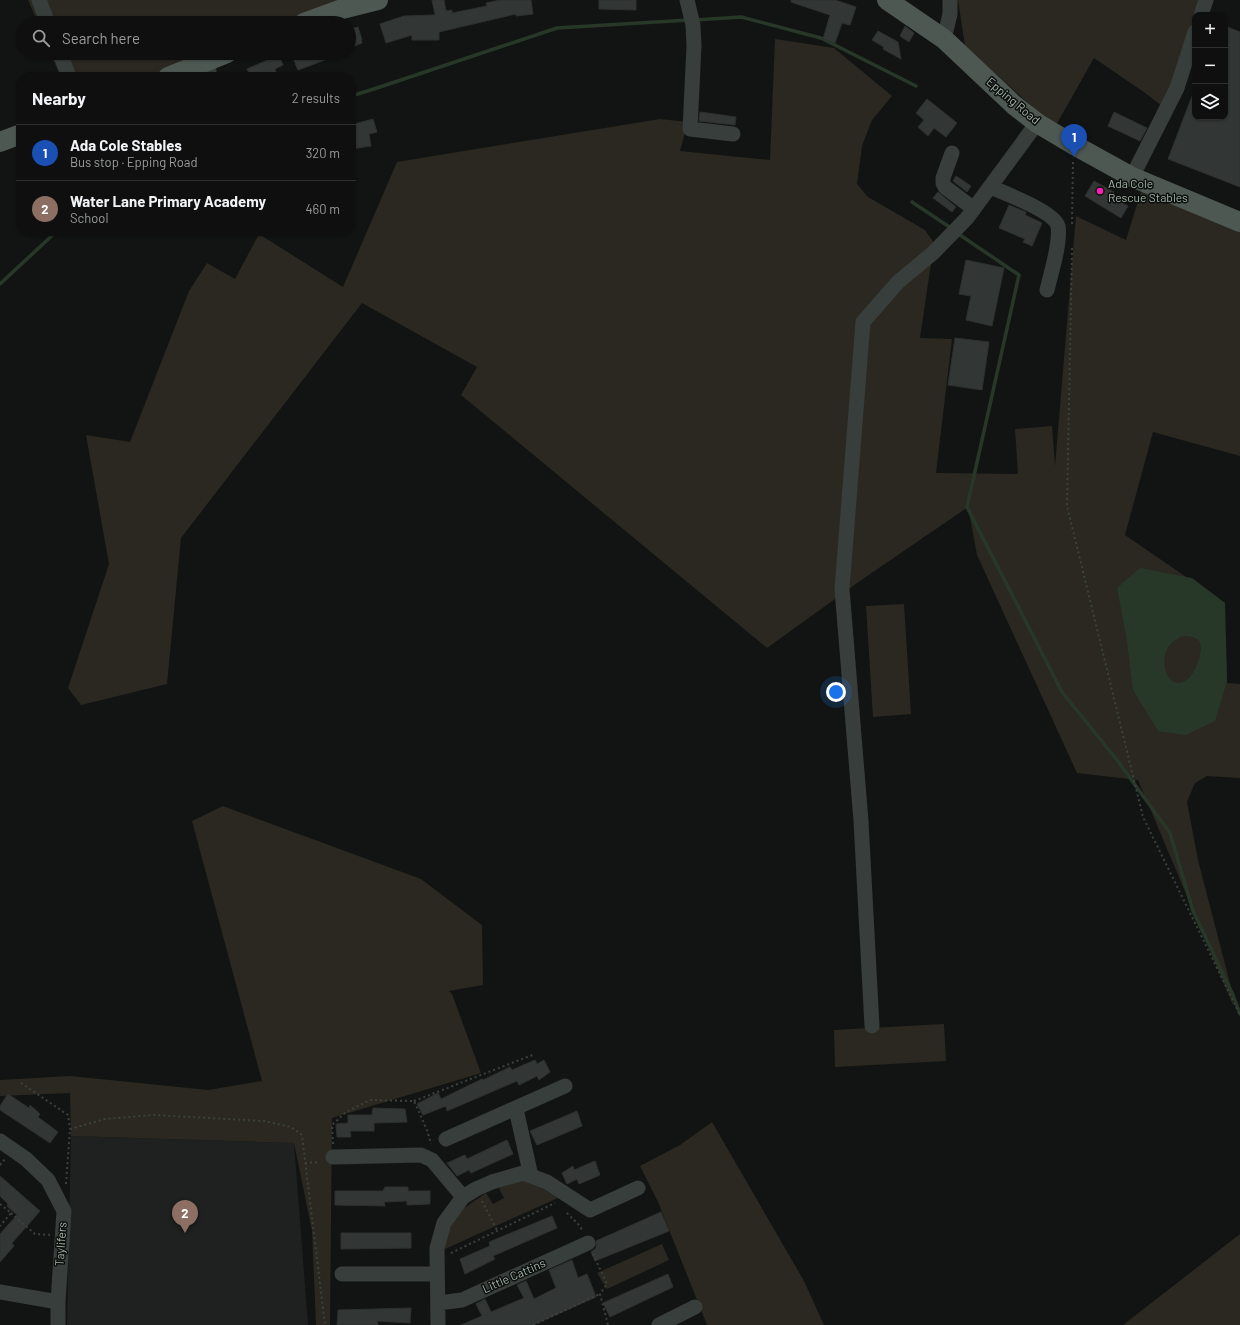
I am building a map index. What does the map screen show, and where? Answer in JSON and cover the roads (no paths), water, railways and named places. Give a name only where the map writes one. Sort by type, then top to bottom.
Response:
[{"type":"main road","name":"Epping Road","points":[[886,0],[944,39],[1014,105],[1037,123],[1132,177],[1240,222]]},
{"type":"main road","points":[[317,16],[340,4],[367,1]]},
{"type":"main road","points":[[193,72],[208,69],[219,60]]},
{"type":"main road","points":[[0,142],[16,136]]},
{"type":"street","points":[[40,0],[46,16]]},
{"type":"street","points":[[687,0],[693,25],[694,46],[690,129],[733,134]]},
{"type":"street","points":[[944,39],[950,14],[950,0]]},
{"type":"street","points":[[1202,12],[1206,0]]},
{"type":"street","points":[[1132,177],[1177,88],[1192,41]]},
{"type":"street","points":[[63,60],[67,72]]},
{"type":"street","points":[[872,1026],[861,821],[842,589],[863,322],[898,282],[933,252],[967,218],[1037,123]]},
{"type":"street","points":[[952,153],[943,178],[943,183],[945,187],[974,209]]},
{"type":"street","points":[[990,187],[1045,212],[1054,219],[1058,226],[1058,240],[1047,290]]},
{"type":"street","points":[[446,1139],[565,1086]]},
{"type":"street","points":[[516,1109],[531,1176]]},
{"type":"street","name":"Taylifers","points":[[0,1141],[26,1159],[48,1180],[64,1211],[58,1302],[58,1325]]},
{"type":"street","points":[[329,1159],[421,1155],[432,1160],[463,1197]]},
{"type":"street","points":[[438,1325],[437,1248],[444,1223],[463,1197],[492,1182],[523,1173],[547,1182],[590,1210],[638,1188]]},
{"type":"street","name":"Little Cattins","points":[[438,1303],[462,1300],[588,1243]]},
{"type":"street","points":[[342,1274],[437,1267]]},
{"type":"street","points":[[0,1292],[58,1302]]},
{"type":"street","points":[[658,1325],[695,1307]]},
{"type":"waterway","points":[[695,20],[741,17],[821,38],[916,86]]},
{"type":"waterway","points":[[356,94],[557,28],[689,20]]},
{"type":"waterway","points":[[912,202],[951,228]]},
{"type":"waterway","points":[[957,233],[1019,275],[967,507],[1062,692],[1117,760],[1170,833],[1193,911],[1233,995],[1240,1014]]},
{"type":"waterway","points":[[0,284],[52,236]]},
{"type":"place","name":"Ada Cole Stables","points":[[1074,157]]},
{"type":"place","name":"Ada Cole Rescue Stables","points":[[1100,191]]},
{"type":"place","name":"Water Lane Primary Academy","points":[[185,1233]]}]
